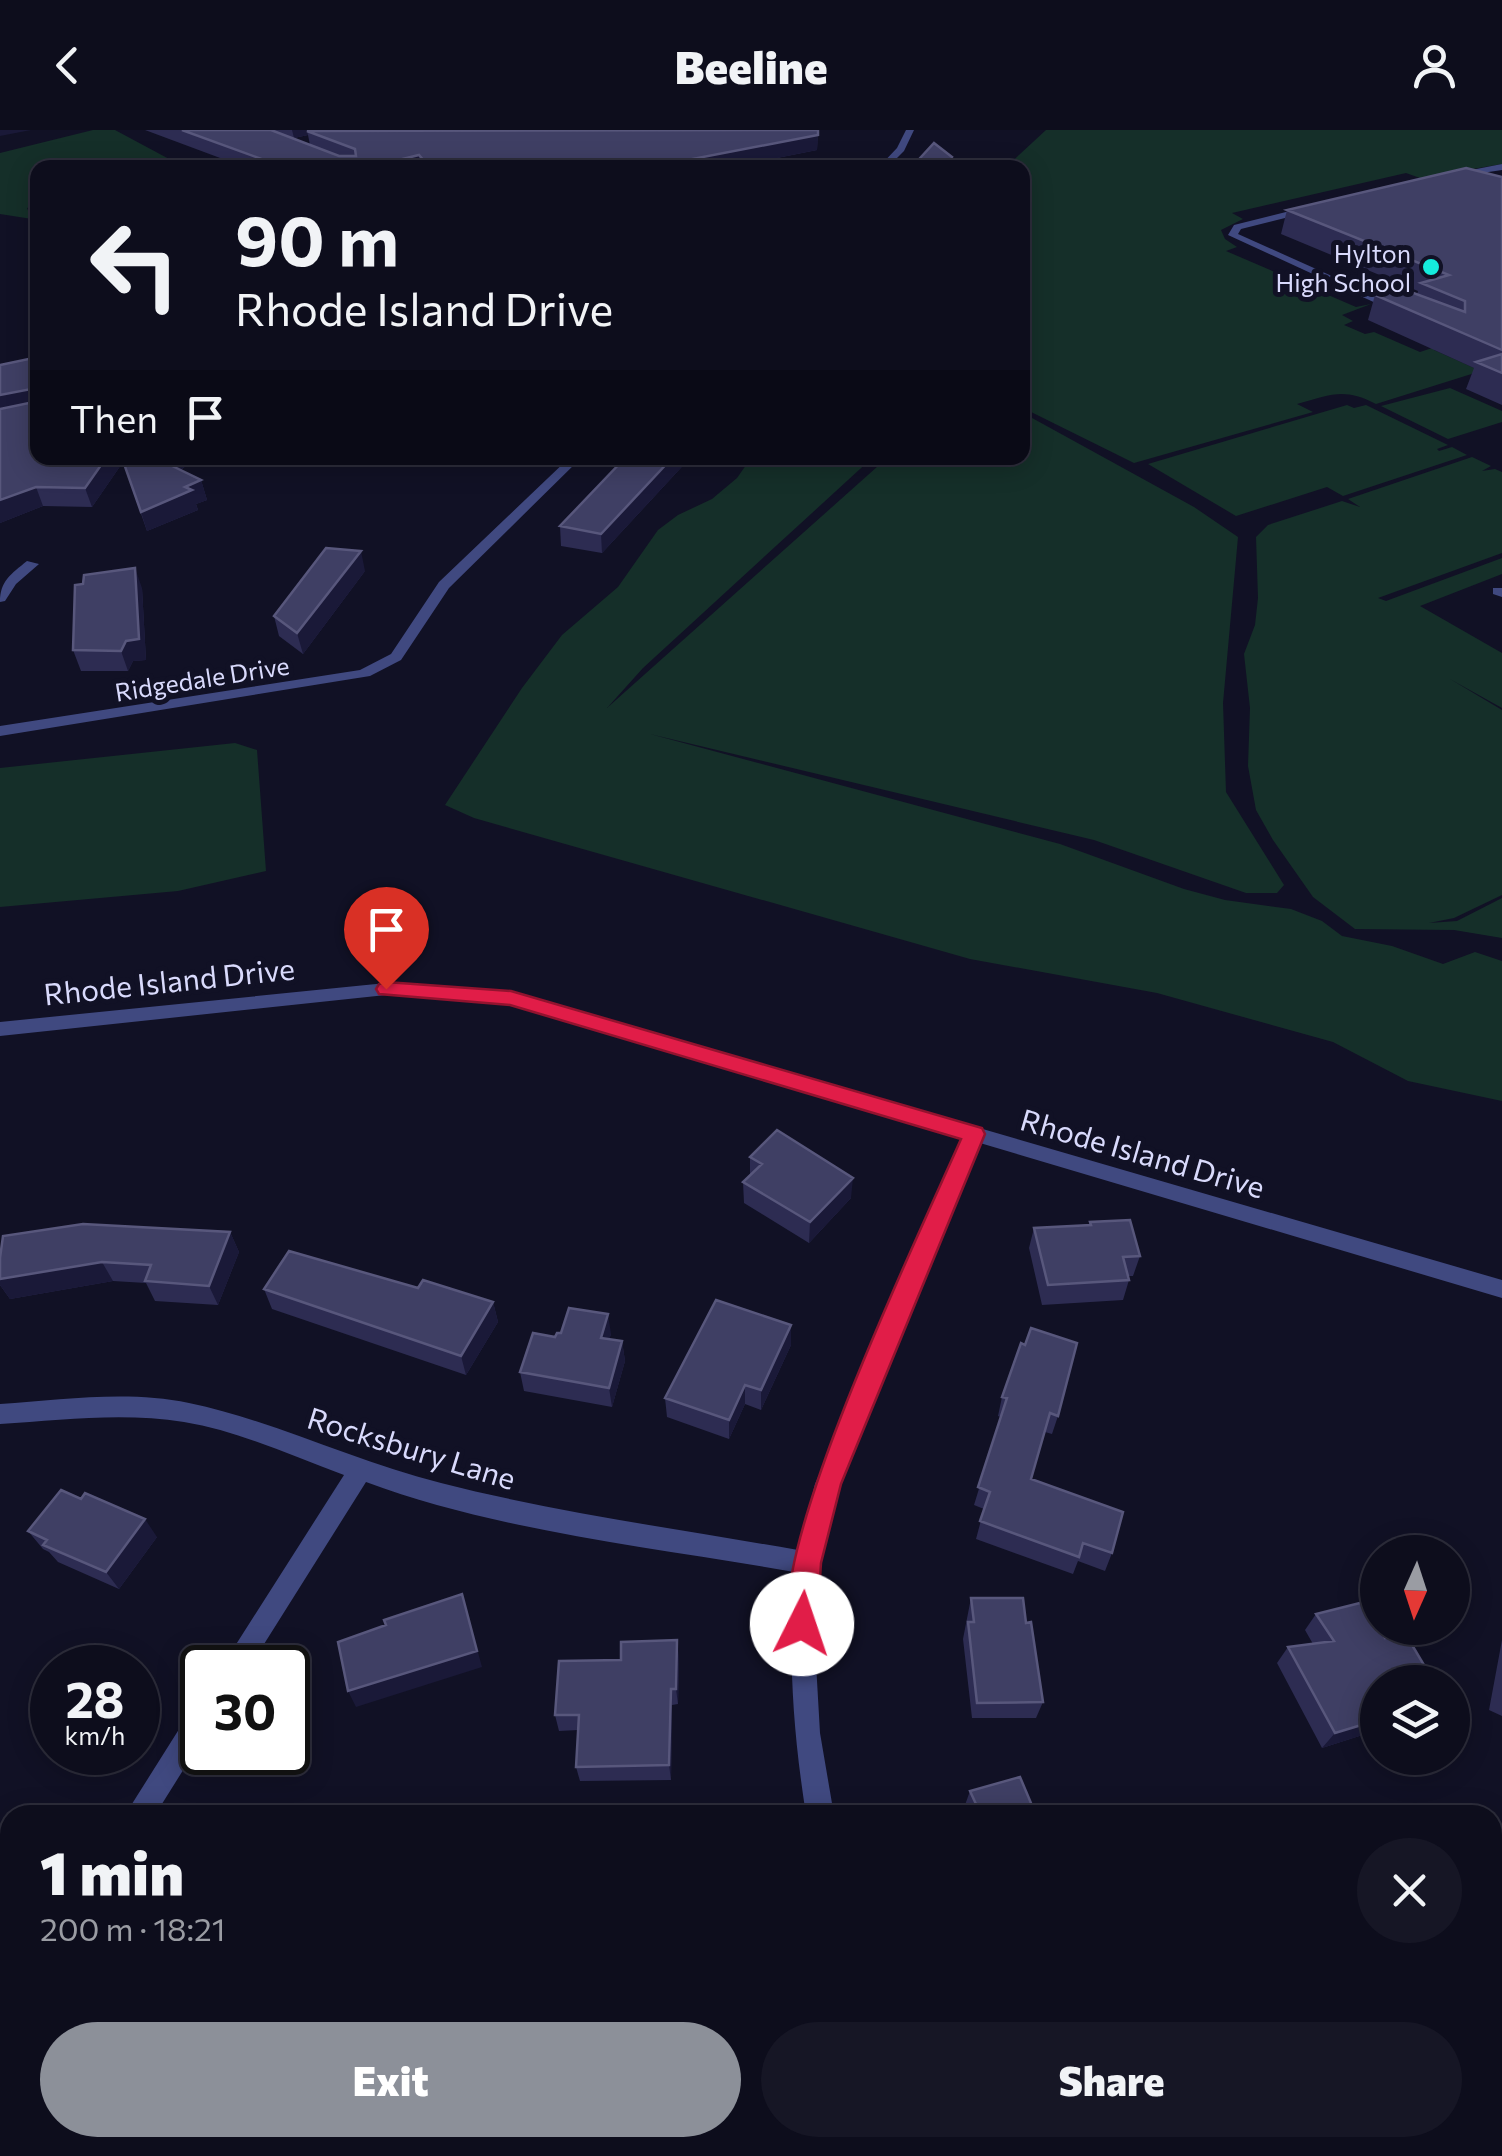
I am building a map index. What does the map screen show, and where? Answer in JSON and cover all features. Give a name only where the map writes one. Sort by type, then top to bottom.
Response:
[{"type":"street","points":[[890,160],[910,130]]},
{"type":"street","points":[[1440,178],[1499,172]]},
{"type":"street","points":[[1314,208],[1243,225],[1232,232],[1244,243],[1417,317]]},
{"type":"street","name":"Ridgedale Drive","points":[[0,732],[338,680],[377,668],[403,649],[444,585],[568,465]]},
{"type":"street","points":[[0,598],[11,581],[32,564]]},
{"type":"street","name":"Rhode Island Drive","points":[[0,1029],[386,989],[511,998],[1502,1290]]},
{"type":"street","points":[[818,1805],[807,1733],[802,1646],[807,1563],[828,1484],[974,1134]]},
{"type":"street","name":"Rocksbury Lane","points":[[0,1414],[116,1406],[185,1412],[237,1425],[360,1471],[499,1509],[807,1563]]},
{"type":"street","points":[[249,1645],[360,1471]]},
{"type":"street","points":[[145,1805],[180,1751]]},
{"type":"green space","points":[[93,130],[115,130],[171,160],[30,160],[30,219],[0,214],[0,153]]},
{"type":"green space","points":[[1046,130],[1502,130],[1502,164],[1420,178],[1406,173],[1232,213],[1243,219],[1221,230],[1225,239],[1237,247],[1226,251],[1356,307],[1371,304],[1342,315],[1353,321],[1344,325],[1365,334],[1374,332],[1420,352],[1435,347],[1434,350],[1481,371],[1376,404],[1345,394],[1319,398],[1297,404],[1313,412],[1134,463],[1030,411],[1030,160],[1014,160]]},
{"type":"green space","points":[[1450,388],[1502,411],[1502,422],[1448,439],[1381,406]]},
{"type":"green space","points":[[1347,405],[1366,405],[1448,445],[1439,451],[1452,447],[1467,455],[1343,496],[1327,487],[1236,516],[1148,464]]},
{"type":"green space","points":[[1030,417],[1194,507],[1238,537],[1223,703],[1226,792],[1284,885],[1277,893],[1246,893],[1094,840],[650,734],[1060,844],[1184,889],[1225,900],[1291,909],[1322,921],[1342,936],[1392,946],[1443,964],[1475,952],[1502,961],[1502,1101],[1408,1081],[1333,1042],[1157,993],[970,959],[474,818],[445,805],[562,635],[618,587],[658,530],[678,515],[712,499],[746,465],[864,465],[643,668],[607,708],[879,465],[1030,465]]},
{"type":"green space","points":[[1472,457],[1491,466],[1482,471],[1502,472],[1502,553],[1378,598],[1386,601],[1502,558],[1502,574],[1420,606],[1502,653],[1502,708],[1450,679],[1502,710],[1502,895],[1454,918],[1429,923],[1457,921],[1502,898],[1502,938],[1454,930],[1355,929],[1313,897],[1256,810],[1248,766],[1250,708],[1244,654],[1255,625],[1258,598],[1256,537],[1268,525],[1342,501],[1360,507],[1348,499]]},
{"type":"green space","points":[[235,743],[257,750],[266,871],[178,891],[0,907],[0,768]]},
{"type":"building","points":[[182,130],[271,130],[339,156],[356,156],[355,149],[307,131],[818,130],[818,135],[687,160],[423,160],[419,155],[399,160],[264,160]]},
{"type":"building","points":[[934,143],[952,157],[950,160],[918,160]]},
{"type":"building","name":"Hylton High School","points":[[1466,168],[1502,177],[1502,350],[1375,295],[1400,288],[1465,312],[1465,301],[1421,283],[1449,275],[1287,210]]},
{"type":"building","points":[[1502,354],[1502,373],[1476,362]]},
{"type":"building","points":[[30,359],[30,389],[0,395],[0,365]]},
{"type":"building","points":[[30,403],[30,465],[101,465],[85,488],[36,487],[0,500],[0,409]]},
{"type":"building","points":[[124,465],[170,465],[201,480],[185,487],[192,490],[141,512]]},
{"type":"building","points":[[618,465],[665,465],[601,534],[560,526]]},
{"type":"building","points":[[326,548],[361,551],[297,633],[274,616]]},
{"type":"building","points":[[135,568],[139,639],[126,641],[121,651],[73,650],[75,585],[83,584],[84,575]]},
{"type":"building","points":[[777,1130],[853,1178],[810,1222],[743,1182],[762,1164],[750,1157]]},
{"type":"building","points":[[1130,1220],[1140,1256],[1123,1257],[1129,1280],[1048,1285],[1034,1228]]},
{"type":"building","points":[[83,1224],[230,1232],[209,1286],[145,1281],[151,1265],[102,1262],[0,1279],[3,1236]]},
{"type":"building","points":[[289,1251],[418,1288],[423,1280],[493,1302],[461,1356],[264,1289]]},
{"type":"building","points":[[716,1300],[791,1325],[761,1390],[745,1385],[729,1420],[665,1398]]},
{"type":"building","points":[[569,1308],[608,1314],[601,1338],[622,1341],[609,1388],[520,1372],[533,1333],[555,1337],[561,1333]]},
{"type":"building","points":[[1031,1328],[1077,1343],[1058,1416],[1050,1413],[1031,1479],[1123,1512],[1112,1553],[1083,1543],[1079,1557],[980,1521],[990,1492],[978,1487],[1007,1398],[1002,1397],[1021,1343],[1025,1345]]},
{"type":"building","points":[[61,1490],[81,1499],[85,1493],[145,1519],[106,1572],[43,1545],[47,1540],[28,1531]]},
{"type":"building","points":[[462,1594],[477,1651],[348,1691],[338,1642],[386,1625],[384,1620]]},
{"type":"building","points":[[971,1598],[1023,1598],[1026,1623],[1031,1622],[1043,1702],[977,1703],[968,1622],[974,1622]]},
{"type":"building","points":[[1360,1603],[1360,1645],[1412,1645],[1424,1665],[1360,1665],[1360,1725],[1335,1733],[1288,1647],[1334,1641],[1316,1614]]},
{"type":"building","points":[[677,1640],[669,1765],[576,1767],[579,1715],[555,1715],[559,1661],[621,1660],[621,1642]]},
{"type":"building","points":[[1020,1777],[1032,1805],[976,1805],[970,1791]]},
{"type":"place","name":"Hylton High School","points":[[1431,267]]},
{"type":"route","points":[[386,989],[511,998],[974,1134],[828,1484],[807,1563],[802,1624]]}]
